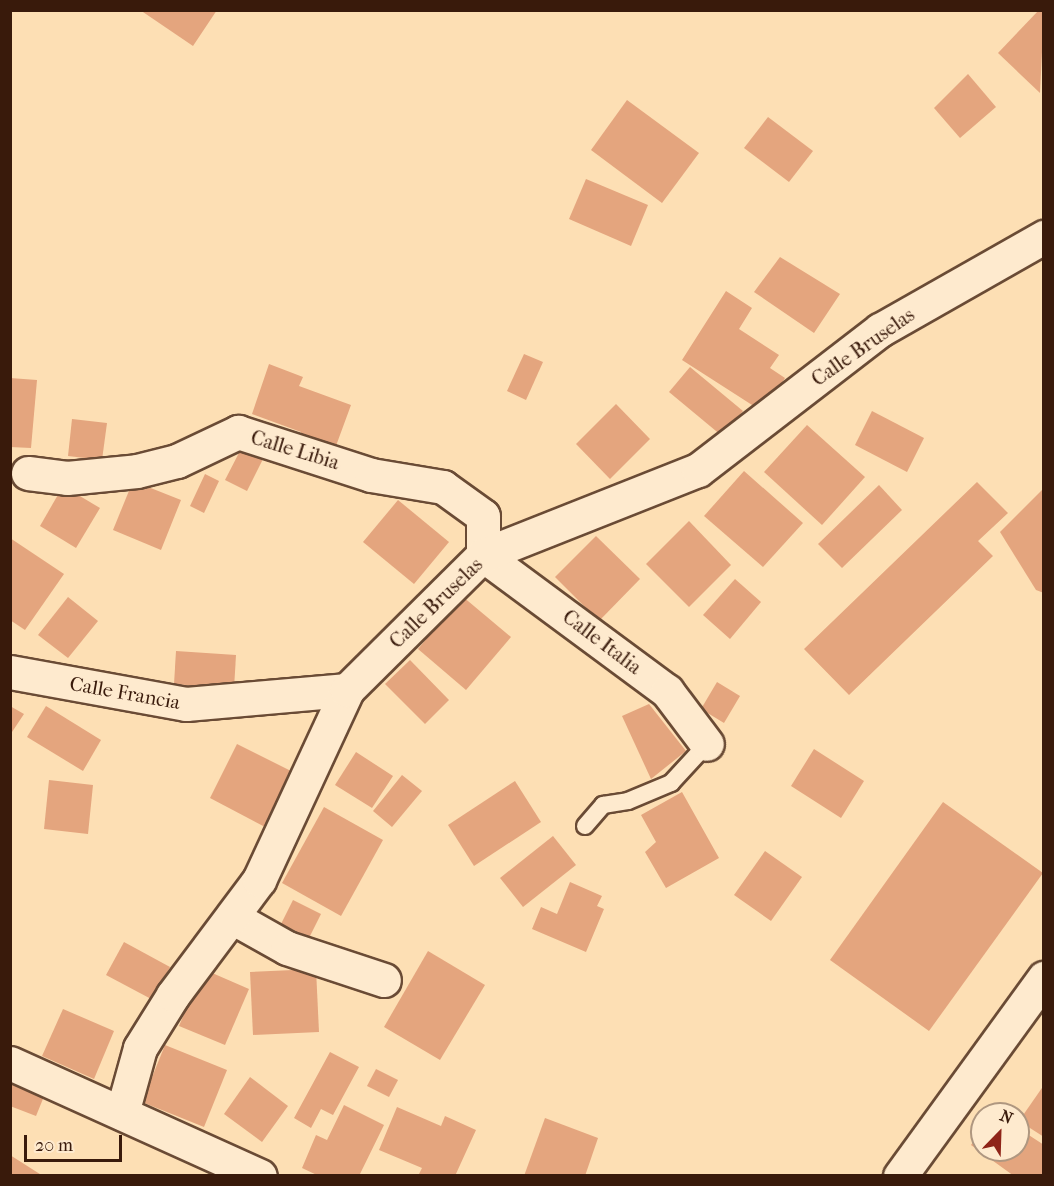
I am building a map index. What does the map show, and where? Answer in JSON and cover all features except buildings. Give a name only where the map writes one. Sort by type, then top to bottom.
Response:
[{"type":"street","name":"Calle Bruselas","points":[[122,1113],[140,1048],[259,880],[347,690],[483,555],[698,470],[880,330],[1044,237]]},
{"type":"street","name":"Calle Libia","points":[[28,473],[67,478],[137,471],[177,461],[238,432],[371,475],[443,487],[483,516],[483,555]]},
{"type":"street","name":"Calle Italia","points":[[483,555],[667,691],[707,744]]},
{"type":"street","name":"Calle Francia","points":[[10,672],[186,704],[347,690]]},
{"type":"street","points":[[232,917],[286,948],[384,980]]},
{"type":"street","points":[[900,1176],[1044,978]]},
{"type":"street","points":[[10,1063],[260,1176]]},
{"type":"lane","points":[[585,826],[603,805],[628,801],[671,783],[707,744]]}]
